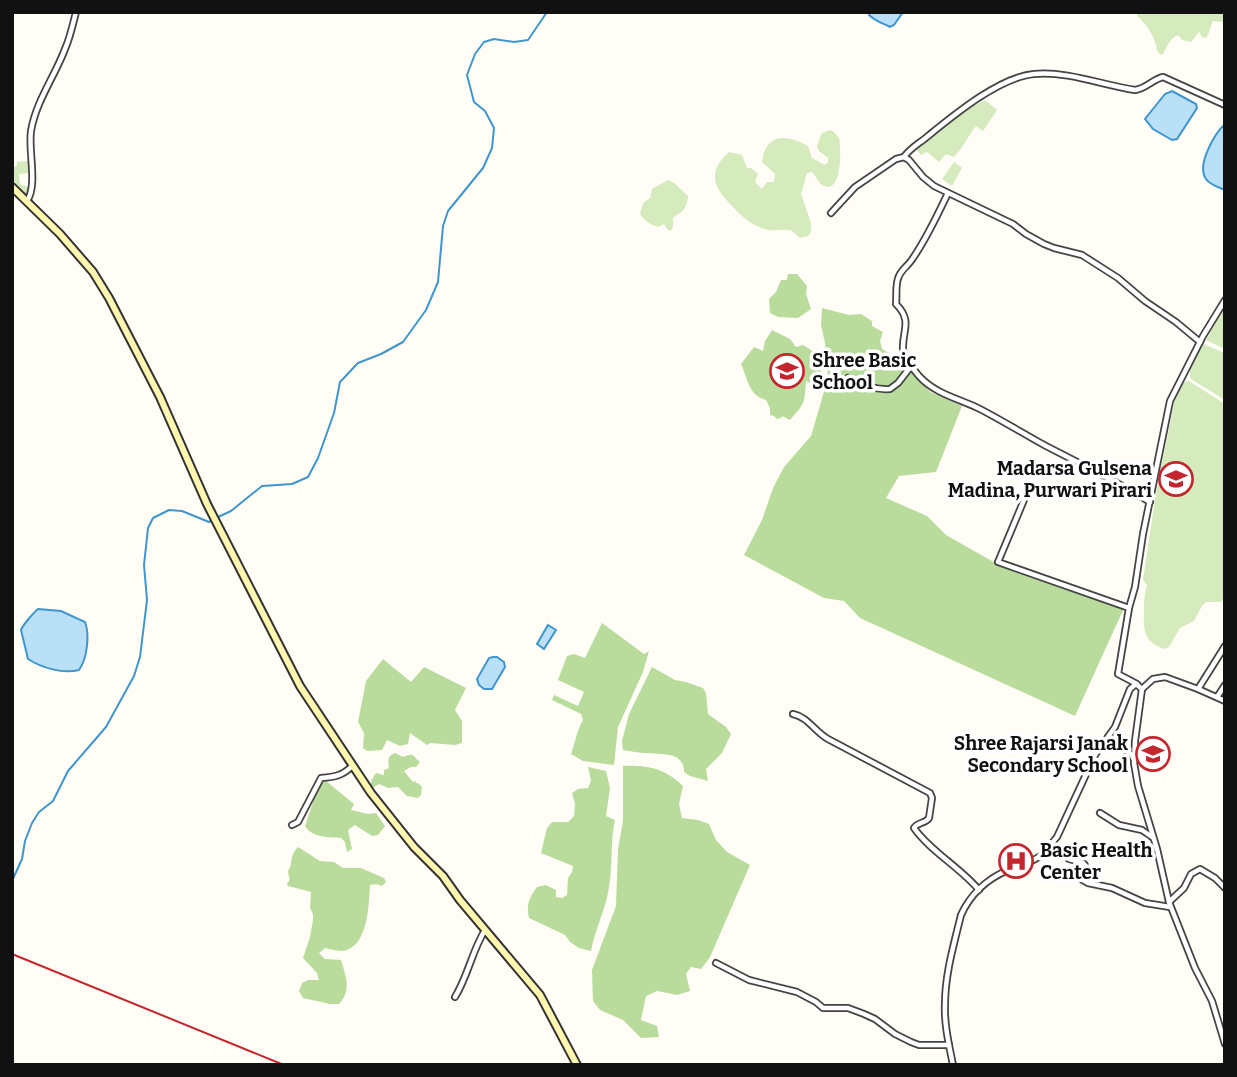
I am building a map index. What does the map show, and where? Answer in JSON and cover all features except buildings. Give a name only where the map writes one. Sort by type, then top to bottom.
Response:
[{"type":"main road","points":[[12,187],[60,234],[93,272],[109,298],[160,397],[207,504],[300,686],[371,793],[540,995],[577,1065]]},
{"type":"street","points":[[27,201],[31,188],[32,128],[50,80],[65,51],[76,12]]},
{"type":"street","points":[[831,213],[855,187],[896,159],[904,157],[912,147],[958,110],[1020,76],[1052,75],[1135,90],[1140,90],[1163,77],[1225,105]]},
{"type":"street","points":[[904,157],[927,181],[948,193],[1013,224],[1044,244],[1082,255],[1118,278],[1200,342]]},
{"type":"street","points":[[948,193],[933,226],[897,282],[896,303],[901,308],[906,324],[903,351],[912,365],[920,377],[941,392],[978,408],[1150,502]]},
{"type":"street","points":[[1142,690],[1138,684],[1118,674],[1170,401],[1225,300]]},
{"type":"street","points":[[848,378],[863,385],[890,389],[912,365]]},
{"type":"street","points":[[1024,500],[998,562],[1129,608]]},
{"type":"street","points":[[1198,689],[1225,646]]},
{"type":"street","points":[[1134,763],[1142,690],[1153,678],[1164,677],[1225,701]]},
{"type":"street","points":[[954,1065],[945,1004],[948,974],[961,915],[968,901],[994,877],[1037,858],[1049,848],[1057,837],[1095,755],[1119,720],[1130,689],[1138,684]]},
{"type":"street","points":[[1217,697],[1225,685]]},
{"type":"street","points":[[793,714],[804,718],[821,734],[930,793],[932,797],[929,818],[914,828],[979,890]]},
{"type":"street","points":[[1108,737],[1132,755],[1170,905],[1195,968],[1212,1001],[1225,1044]]},
{"type":"street","points":[[292,825],[298,822],[321,778],[339,776],[353,765]]},
{"type":"street","points":[[1100,813],[1119,825],[1142,830],[1153,838]]},
{"type":"street","points":[[1069,859],[1083,863],[1085,866],[1081,879],[1088,883],[1112,888],[1145,903],[1170,905]]},
{"type":"street","points":[[1170,905],[1191,874],[1200,869],[1225,888]]},
{"type":"street","points":[[455,997],[485,930]]},
{"type":"street","points":[[716,963],[749,980],[797,992],[823,1008],[848,1008],[864,1014],[895,1034],[919,1045],[949,1045]]},
{"type":"green space","points":[[1137,12],[1225,12],[1225,22],[1213,21],[1206,38],[1199,32],[1191,42],[1175,36],[1161,55]]},
{"type":"green space","points":[[985,100],[997,110],[983,131],[976,126],[954,157],[946,154],[939,162],[927,152],[921,155],[915,148],[956,115]]},
{"type":"green space","points":[[829,130],[839,138],[839,169],[834,184],[829,187],[822,185],[812,172],[807,173],[801,194],[811,223],[808,236],[800,238],[792,231],[767,230],[755,225],[736,211],[717,187],[717,167],[729,152],[742,155],[747,168],[758,174],[755,182],[762,189],[767,182],[774,182],[775,174],[762,162],[768,146],[778,139],[792,139],[808,146],[812,158],[825,165],[828,158],[817,146],[821,134]]},
{"type":"green space","points":[[28,161],[30,173],[19,174],[20,184],[32,188],[31,195],[25,197],[12,186],[12,169],[17,162]]},
{"type":"green space","points":[[954,162],[962,168],[952,186],[942,179]]},
{"type":"green space","points":[[668,180],[688,196],[684,209],[673,218],[671,231],[664,224],[658,227],[650,223],[640,214],[652,189]]},
{"type":"green space","points":[[788,274],[797,274],[807,286],[806,294],[811,309],[798,318],[778,317],[770,313],[769,299],[776,292],[781,280],[787,280]]},
{"type":"green space","points":[[1225,306],[1225,349],[1206,340]]},
{"type":"green space","points":[[822,308],[849,315],[861,314],[872,321],[872,326],[883,332],[880,341],[882,349],[892,355],[893,364],[908,363],[930,392],[962,406],[936,472],[899,476],[886,498],[927,516],[946,535],[997,564],[1124,608],[1075,716],[860,618],[844,601],[824,598],[744,555],[784,467],[811,436],[828,378],[821,325]]},
{"type":"green space","points":[[772,330],[790,339],[796,347],[803,345],[819,358],[820,362],[819,387],[806,381],[803,402],[790,420],[782,416],[777,419],[770,415],[766,400],[752,390],[741,364],[754,347],[763,351],[765,341]]},
{"type":"green space","points":[[1203,344],[1225,353],[1225,400],[1191,379],[1191,365]]},
{"type":"green space","points":[[1189,381],[1225,404],[1225,595],[1221,602],[1206,602],[1194,621],[1180,628],[1165,649],[1153,644],[1145,631],[1144,602],[1147,585],[1143,580],[1156,493],[1175,398],[1184,382]]},
{"type":"green space","points":[[602,623],[644,654],[649,651],[643,672],[618,727],[614,765],[583,761],[571,754],[583,720],[581,714],[552,700],[554,695],[578,706],[584,692],[558,680],[567,656],[574,654],[585,658]]},
{"type":"green space","points":[[383,659],[411,682],[424,667],[466,688],[455,710],[462,721],[462,743],[427,745],[410,733],[408,744],[400,746],[387,740],[382,750],[367,751],[363,748],[364,733],[358,722],[366,681]]},
{"type":"green space","points":[[652,667],[675,680],[703,688],[708,714],[731,734],[722,753],[706,769],[708,781],[684,772],[680,760],[671,755],[623,750],[622,741],[629,714]]},
{"type":"green space","points":[[395,753],[403,757],[412,755],[420,762],[416,767],[404,771],[413,782],[416,781],[422,787],[418,798],[407,796],[398,787],[388,788],[379,784],[372,788],[371,783],[376,773],[384,775],[384,770],[389,768],[389,757]]},
{"type":"green space","points":[[623,766],[655,769],[676,780],[683,786],[679,804],[682,818],[709,824],[716,840],[727,852],[750,865],[710,957],[701,969],[691,967],[686,974],[690,991],[677,995],[657,991],[646,996],[641,1020],[657,1026],[659,1037],[641,1038],[623,1020],[600,1010],[593,1001],[592,970],[616,906],[618,849],[623,821]]},
{"type":"green space","points":[[588,767],[606,771],[610,788],[606,816],[615,820],[608,895],[591,951],[579,948],[565,935],[529,918],[528,909],[530,898],[537,887],[546,885],[556,890],[556,897],[567,895],[568,878],[573,866],[541,853],[547,828],[552,822],[568,822],[574,816],[572,793],[588,788],[591,781]]},
{"type":"green space","points":[[326,781],[354,804],[351,810],[376,813],[385,826],[378,835],[372,836],[355,825],[348,830],[352,849],[347,852],[345,842],[341,838],[321,836],[308,830],[305,826],[320,782]]},
{"type":"green space","points":[[298,847],[320,861],[334,862],[343,868],[361,868],[384,878],[386,882],[382,886],[370,885],[365,924],[357,943],[342,951],[325,948],[319,953],[325,959],[341,960],[347,988],[339,1004],[303,998],[299,991],[302,983],[319,980],[317,973],[303,958],[313,920],[310,908],[311,892],[287,884],[292,857]]},
{"type":"water","points":[[870,12],[903,12],[890,27],[871,17]]},
{"type":"water","points":[[1172,91],[1196,104],[1197,108],[1177,139],[1172,140],[1153,129],[1145,119],[1165,94]]},
{"type":"water","points":[[1225,124],[1225,190],[1206,179],[1203,166],[1216,134]]},
{"type":"water","points":[[38,609],[61,611],[85,622],[87,647],[79,670],[53,669],[28,659],[21,630]]},
{"type":"water","points":[[548,625],[556,630],[544,649],[537,644]]},
{"type":"water","points":[[497,657],[504,662],[505,667],[492,689],[484,689],[477,679],[489,658]]},
{"type":"waterway","points":[[218,517],[231,511],[262,486],[292,484],[308,477],[318,458],[334,413],[340,382],[358,363],[403,342],[426,310],[438,282],[443,226],[448,211],[483,168],[492,148],[494,128],[485,111],[474,102],[467,75],[475,54],[484,42],[494,39],[514,42],[528,40],[547,12]]},
{"type":"waterway","points":[[12,881],[22,859],[32,823],[39,812],[53,801],[68,771],[106,727],[134,676],[140,657],[147,600],[144,565],[148,528],[153,518],[169,510],[182,511],[209,522],[213,520]]},
{"type":"railway","points":[[12,954],[284,1065]]},
{"type":"place","name":"Shree Basic School","points":[[787,371]]},
{"type":"place","name":"Madarsa Gulsena Madina, Purwari Pirari","points":[[1176,479]]},
{"type":"place","name":"Shree Rajarsi Janak Secondary School","points":[[1153,754]]},
{"type":"place","name":"Basic Health Center","points":[[1016,861]]}]
